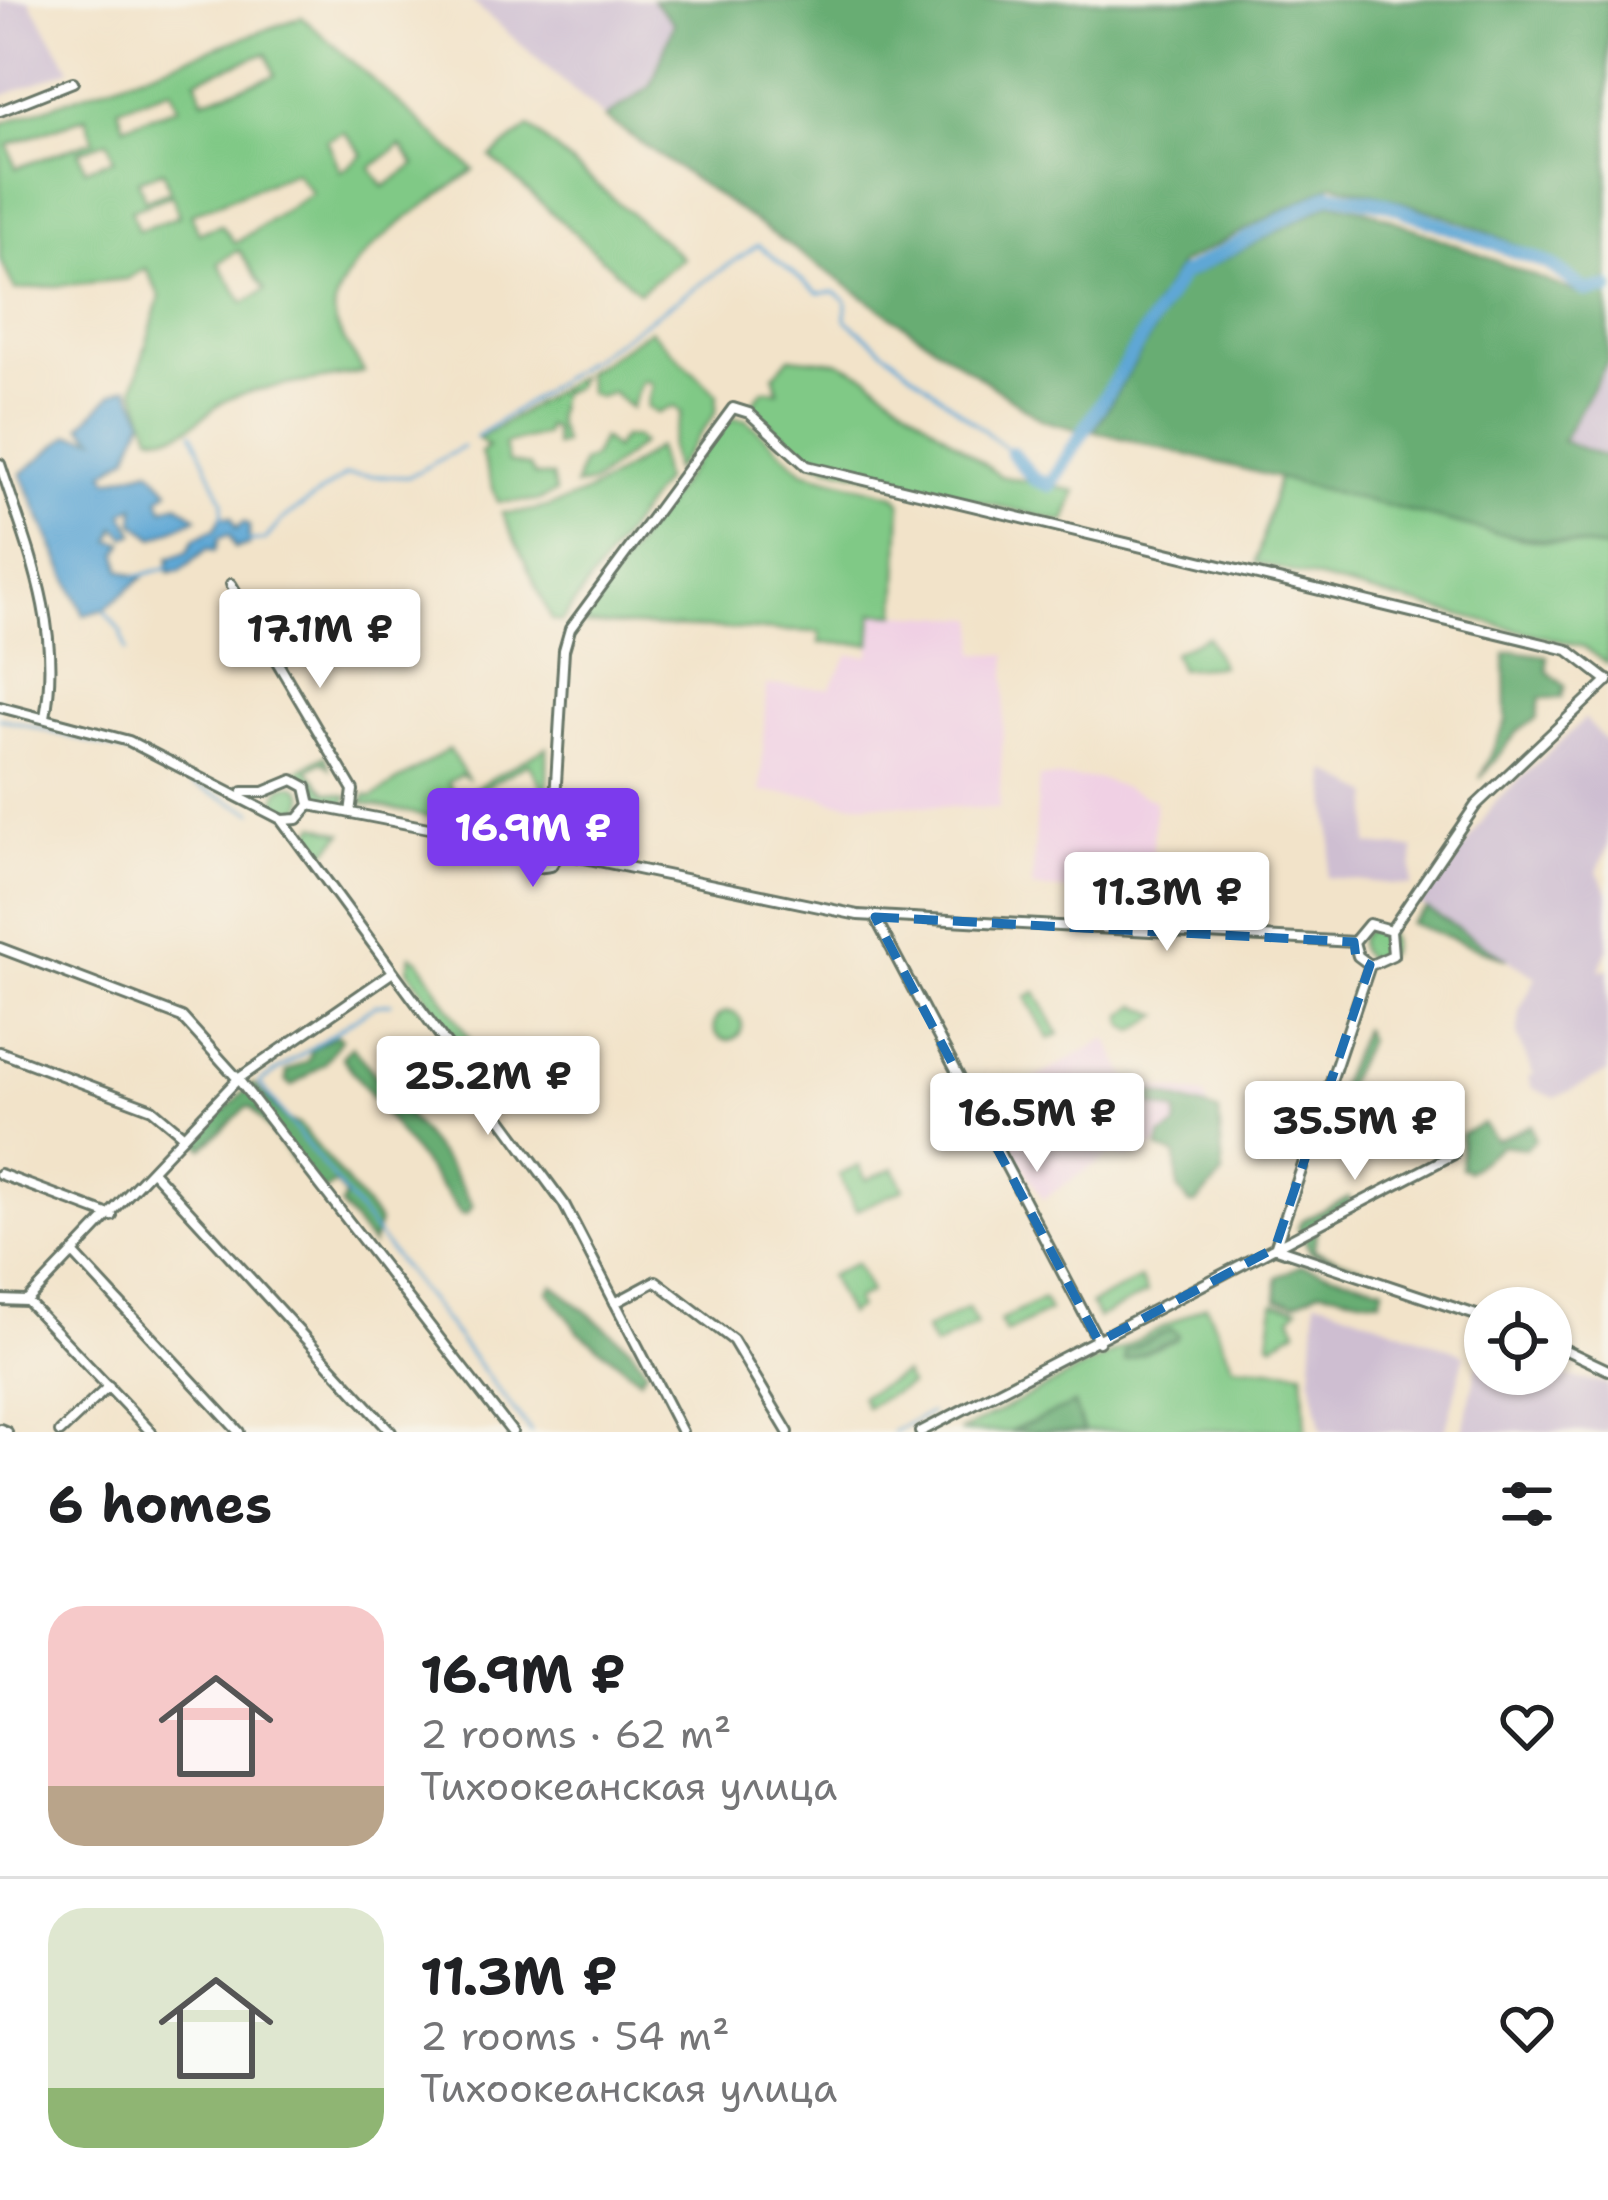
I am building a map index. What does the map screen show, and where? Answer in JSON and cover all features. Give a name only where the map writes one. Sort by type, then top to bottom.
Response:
[{"type":"street","points":[[0,110],[73,82]]},
{"type":"street","points":[[560,854],[554,833],[564,650],[570,629],[733,408],[749,413],[807,466],[1568,650],[1608,681],[1475,806],[1391,930],[1393,955],[1370,965],[1275,1248]]},
{"type":"street","points":[[0,464],[47,608],[52,647],[45,717]]},
{"type":"street","points":[[231,584],[353,790],[350,813]]},
{"type":"street","points":[[0,707],[129,741],[236,791],[277,816],[564,1204],[682,1432]]},
{"type":"street","points":[[236,791],[272,790],[283,781],[298,781],[308,791],[310,805],[302,817],[298,844]]},
{"type":"street","points":[[272,790],[277,816]]},
{"type":"street","points":[[310,805],[521,846]]},
{"type":"street","points":[[277,816],[302,817]]},
{"type":"street","points":[[521,846],[536,830],[554,833]]},
{"type":"street","points":[[521,846],[524,860],[536,868],[551,866],[560,854]]},
{"type":"street","points":[[560,854],[875,916],[1354,942]]},
{"type":"street","points":[[875,916],[1099,1342]]},
{"type":"street","points":[[1354,942],[1369,924],[1391,930]]},
{"type":"street","points":[[1354,942],[1358,956],[1370,965]]},
{"type":"street","points":[[0,948],[182,1017],[238,1079],[512,1432]]},
{"type":"street","points":[[27,1301],[238,1079],[393,972]]},
{"type":"street","points":[[0,1052],[152,1109],[184,1136]]},
{"type":"street","points":[[920,1432],[1454,1154]]},
{"type":"street","points":[[153,1172],[391,1432]]},
{"type":"street","points":[[0,1174],[112,1216]]},
{"type":"street","points":[[1275,1248],[1464,1311]]},
{"type":"street","points":[[75,1255],[239,1432]]},
{"type":"street","points":[[615,1303],[656,1281],[704,1316],[740,1348],[788,1432]]},
{"type":"street","points":[[0,1300],[27,1301],[151,1432]]},
{"type":"street","points":[[1572,1353],[1608,1370]]},
{"type":"street","points":[[60,1432],[109,1386]]},
{"type":"highlighted area","points":[[875,917],[1354,942],[1356,958],[1370,965],[1275,1248],[1099,1342]]},
{"type":"shaded area","points":[[0,0],[29,0],[70,69],[0,97]]},
{"type":"shaded area","points":[[470,0],[653,0],[674,22],[652,87],[605,118]]},
{"type":"shaded area","points":[[1608,361],[1608,458],[1562,441]]},
{"type":"shaded area","points":[[872,613],[977,618],[976,653],[1007,655],[999,809],[834,802],[820,796],[761,792],[766,685],[830,688],[848,655],[870,656]]},
{"type":"shaded area","points":[[1585,719],[1608,744],[1608,845],[1597,872],[1608,892],[1608,947],[1599,970],[1608,969],[1608,1072],[1555,1098],[1532,1088],[1528,1077],[1533,1074],[1517,1035],[1521,1007],[1536,977],[1418,903],[1457,847],[1464,849],[1495,802]]},
{"type":"shaded area","points":[[1326,770],[1371,795],[1368,845],[1414,849],[1411,886],[1326,877],[1332,845]]},
{"type":"shaded area","points":[[1039,777],[1101,779],[1155,800],[1151,896],[1032,888]]},
{"type":"shaded area","points":[[1107,1038],[1130,1083],[1204,1095],[1214,1120],[1125,1158],[1114,1152],[1043,1199],[987,1106]]},
{"type":"shaded area","points":[[1316,1299],[1464,1354],[1445,1432],[1322,1432],[1311,1377]]},
{"type":"shaded area","points":[[1572,1378],[1608,1384],[1608,1432],[1463,1432],[1471,1395],[1572,1395]]},
{"type":"green space","points":[[653,0],[1608,0],[1608,282],[1591,288],[1534,254],[1467,224],[1333,184],[1180,264],[1079,430],[1042,420],[605,118],[651,86],[674,23]]},
{"type":"green space","points":[[302,17],[474,170],[384,237],[345,280],[335,302],[336,323],[364,372],[237,396],[183,431],[151,434],[134,387],[160,297],[146,268],[127,279],[15,290],[0,259],[0,124]],"holes":[[[267,53],[275,75],[203,100],[196,79]],[[171,89],[178,107],[124,126],[118,108]],[[86,117],[94,140],[16,168],[8,145]],[[344,132],[363,155],[341,172],[327,140]],[[108,141],[114,159],[85,169],[79,151]],[[401,145],[415,165],[384,187],[370,168]],[[163,171],[170,191],[145,200],[138,180]],[[295,172],[312,193],[235,243],[221,225],[199,233],[191,214]],[[172,195],[179,216],[138,231],[131,210]],[[239,250],[265,290],[244,303],[218,263]]]},
{"type":"green space","points":[[529,127],[683,258],[639,292],[491,157]]},
{"type":"green space","points":[[1331,203],[1367,210],[1587,297],[1608,294],[1608,361],[1562,441],[1608,458],[1608,549],[1494,533],[1094,431],[1184,280]]},
{"type":"green space","points":[[650,330],[717,394],[716,412],[674,471],[670,446],[682,413],[674,406],[657,413],[647,407],[652,384],[646,380],[631,408],[612,392],[598,397],[589,393],[585,373]]},
{"type":"green space","points":[[790,357],[839,362],[869,377],[1000,476],[1076,491],[1065,522],[809,460],[750,406],[763,390],[778,391],[774,375]]},
{"type":"green space","points":[[579,376],[575,387],[559,394],[556,419],[563,443],[555,446],[553,428],[546,426],[545,434],[504,444],[508,462],[529,466],[535,476],[552,476],[555,493],[537,501],[498,502],[481,453],[488,447],[479,439]]},
{"type":"green space","points":[[734,418],[747,420],[803,471],[895,495],[901,502],[897,614],[873,613],[871,644],[820,643],[820,632],[579,624],[720,427]]},
{"type":"green space","points":[[622,437],[635,437],[642,443],[593,483],[575,486],[582,463],[593,457],[602,438],[614,449]]},
{"type":"green space","points":[[657,447],[663,481],[561,622],[552,620],[502,513],[545,508],[585,493]]},
{"type":"green space","points":[[1278,478],[1523,539],[1608,549],[1608,664],[1584,647],[1256,563]]},
{"type":"green space","points":[[1207,636],[1221,666],[1180,669],[1173,653]]},
{"type":"green space","points":[[1505,654],[1547,656],[1547,671],[1565,686],[1561,698],[1540,698],[1537,718],[1520,729],[1480,778],[1506,721]]},
{"type":"green space","points":[[547,747],[548,813],[511,839],[501,837],[500,831],[354,801],[363,802],[366,795],[372,797],[449,749],[467,778],[461,775],[448,782],[457,798]],"holes":[[[529,763],[545,793],[494,820],[478,791]]]},
{"type":"green space","points":[[325,755],[329,767],[322,761],[308,770],[327,792],[348,796],[344,804],[324,802],[307,781],[293,774]]},
{"type":"green space","points":[[290,785],[300,789],[304,799],[300,809],[290,813],[280,809],[276,799],[280,789]]},
{"type":"green space","points":[[316,825],[343,833],[324,855],[309,836]]},
{"type":"green space","points":[[542,837],[552,840],[552,860],[542,863],[532,860],[529,850],[532,840]]},
{"type":"green space","points":[[1427,909],[1507,959],[1410,923]]},
{"type":"green space","points":[[1375,928],[1386,933],[1391,944],[1386,955],[1375,960],[1364,955],[1359,944],[1364,933]]},
{"type":"green space","points":[[411,955],[420,961],[480,1056],[471,1061],[408,969]]},
{"type":"green space","points":[[1036,992],[1059,1034],[1049,1039],[1026,997]]},
{"type":"green space","points":[[1137,1005],[1160,1015],[1135,1031],[1125,1026],[1123,1016]]},
{"type":"green space","points":[[728,1012],[738,1016],[742,1026],[738,1036],[728,1040],[718,1036],[714,1026],[718,1016]]},
{"type":"green space","points":[[1363,1030],[1368,1040],[1335,1109],[1332,1103]]},
{"type":"green space","points":[[337,1035],[341,1039],[324,1064],[292,1086],[286,1081],[287,1071],[308,1061],[312,1049]]},
{"type":"green space","points":[[352,1046],[451,1169],[473,1206],[467,1214],[461,1214],[342,1057]]},
{"type":"green space","points":[[253,1084],[287,1120],[300,1125],[379,1222],[372,1245],[341,1206],[345,1196],[335,1183],[326,1191],[309,1181],[252,1108],[247,1107],[203,1148],[193,1139]]},
{"type":"green space","points":[[1151,1092],[1219,1112],[1223,1175],[1196,1204],[1190,1204],[1178,1189],[1176,1155],[1158,1149],[1161,1136],[1176,1127],[1177,1112],[1151,1105]]},
{"type":"green space","points":[[1483,1124],[1496,1140],[1531,1125],[1535,1139],[1525,1148],[1502,1145],[1468,1171],[1461,1168],[1461,1134]]},
{"type":"green space","points":[[859,1166],[866,1180],[894,1168],[904,1189],[856,1210],[839,1175]]},
{"type":"green space","points":[[1349,1197],[1351,1203],[1317,1222],[1314,1250],[1364,1268],[1311,1253],[1298,1228],[1301,1221]]},
{"type":"green space","points":[[856,1263],[870,1292],[855,1300],[858,1308],[848,1314],[829,1276]]},
{"type":"green space","points":[[1301,1265],[1384,1287],[1380,1300],[1320,1290],[1295,1303],[1277,1299],[1277,1277]]},
{"type":"green space","points":[[1140,1279],[1147,1293],[1098,1318],[1091,1304]]},
{"type":"green space","points":[[553,1285],[631,1348],[646,1369],[640,1379],[579,1332],[548,1291]]},
{"type":"green space","points":[[1043,1299],[1049,1311],[1006,1333],[1000,1321]]},
{"type":"green space","points":[[1274,1303],[1298,1308],[1291,1316],[1297,1329],[1273,1344],[1269,1341]]},
{"type":"green space","points":[[1206,1305],[1233,1365],[1303,1371],[1306,1430],[959,1432]]},
{"type":"green space","points":[[968,1308],[977,1325],[934,1347],[925,1330]]},
{"type":"green space","points":[[1171,1329],[1176,1339],[1125,1361],[1124,1352]]},
{"type":"green space","points":[[904,1374],[909,1385],[866,1407],[861,1396]]},
{"type":"green space","points":[[1074,1404],[1084,1432],[1009,1432]]},
{"type":"water","points":[[128,387],[144,418],[128,456],[105,472],[109,480],[150,469],[169,490],[159,498],[163,509],[178,504],[197,518],[154,538],[134,523],[135,506],[123,513],[134,533],[126,537],[116,527],[111,541],[124,543],[118,553],[121,570],[142,578],[105,609],[84,615],[21,474],[69,435],[95,438],[81,426],[112,394]]},
{"type":"water","points":[[221,517],[231,517],[236,529],[244,522],[249,526],[249,545],[235,548],[229,535],[219,538],[215,551],[208,548],[180,571],[169,572],[169,558],[188,551],[195,538],[215,529]]},
{"type":"waterway","points":[[1012,453],[1034,479],[1050,485],[1181,275],[1330,194],[1383,203],[1549,264],[1586,291],[1608,289]]},
{"type":"waterway","points":[[476,437],[758,245],[818,293],[835,292],[846,301],[846,320],[1012,453]]},
{"type":"waterway","points":[[192,432],[223,501],[222,520]]},
{"type":"waterway","points":[[248,542],[265,540],[282,520],[346,475],[408,477],[463,447]]},
{"type":"waterway","points":[[136,577],[172,566]]},
{"type":"waterway","points":[[105,611],[121,632],[126,651]]},
{"type":"waterway","points":[[0,718],[120,750],[253,812]]},
{"type":"waterway","points":[[391,1003],[375,1005],[259,1083],[531,1432]]},
{"type":"waterway","points":[[892,1432],[930,1413]]}]
